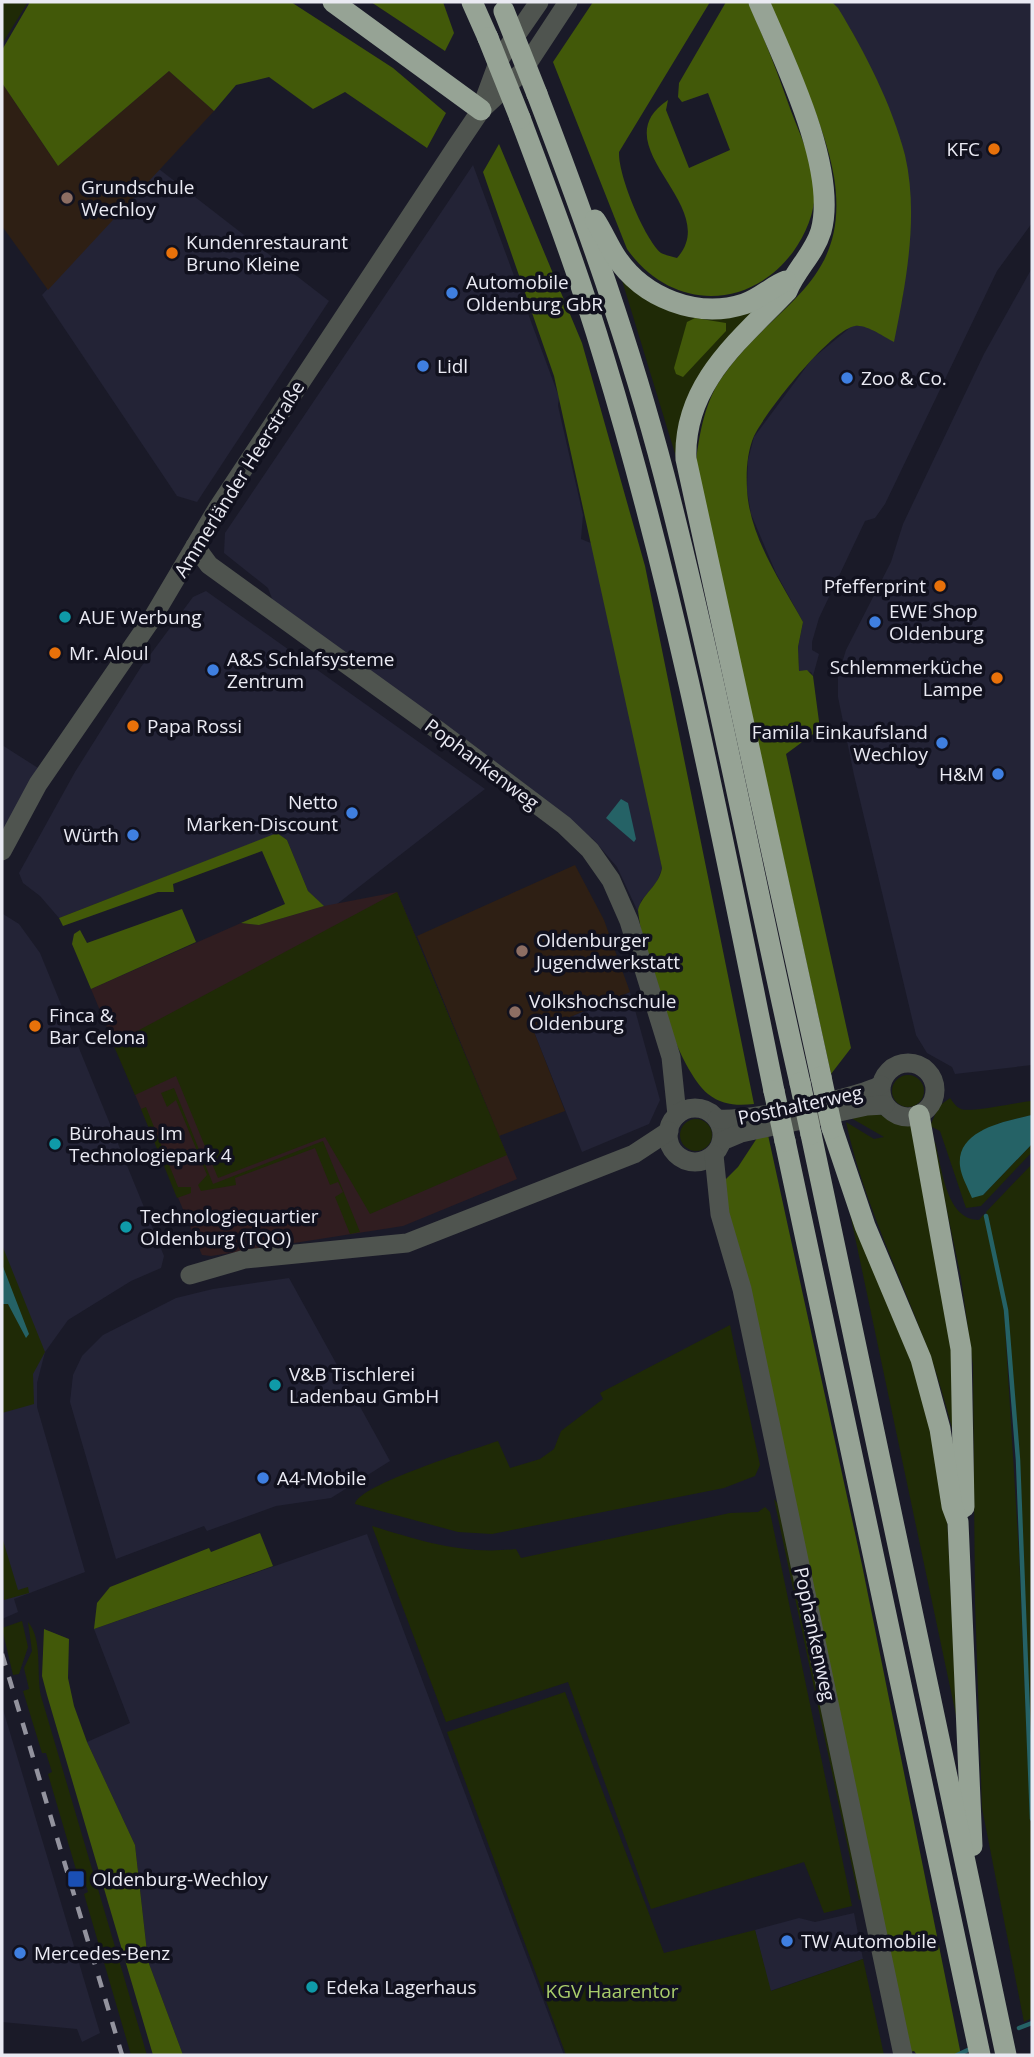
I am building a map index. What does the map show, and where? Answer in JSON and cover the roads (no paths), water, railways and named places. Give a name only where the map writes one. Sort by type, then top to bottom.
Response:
[{"type":"highway","points":[[333,2],[481,110]]},
{"type":"highway","points":[[472,2],[520,118],[575,264],[638,482],[675,626],[980,2055]]},
{"type":"highway","points":[[759,2],[816,149],[825,185],[820,233],[811,255],[792,279],[787,291],[724,356],[705,383],[692,414],[686,448],[688,472],[725,628],[832,1128],[865,1226],[921,1359],[940,1429],[952,1506],[958,1522],[972,1831],[972,1893]]},
{"type":"highway","points":[[502,6],[574,190],[625,341],[663,473],[702,631],[1006,2055]]},
{"type":"highway","points":[[574,190],[625,268],[655,293],[675,303],[707,308],[735,306],[753,300],[792,279]]},
{"type":"highway","points":[[919,1115],[961,1349],[964,1506],[958,1522]]},
{"type":"street","name":"Ammerländer Heerstraße","points":[[481,110],[499,60],[539,2]]},
{"type":"street","name":"Ammerländer Heerstraße","points":[[2,851],[38,784],[153,617],[216,509],[481,110],[522,72],[568,2]]},
{"type":"street","name":"Pophankenweg","points":[[195,546],[209,565],[439,731],[584,844],[611,880],[625,910],[671,1057],[700,1108],[717,1119],[722,1129],[718,1148],[720,1214],[742,1289],[903,2055]]},
{"type":"street","name":"Pophankenweg","points":[[671,1057],[673,1123],[669,1141],[684,1157],[720,1214]]},
{"type":"street","points":[[913,1064],[926,1071],[934,1085],[934,1094],[930,1105],[919,1115],[898,1116],[885,1105],[881,1085],[887,1073],[899,1065],[913,1064]]},
{"type":"street","name":"Posthalterweg","points":[[717,1119],[750,1117],[861,1093],[881,1085]]},
{"type":"street","name":"Posthalterweg","points":[[718,1148],[741,1133],[867,1106],[885,1105]]},
{"type":"street","points":[[190,1275],[245,1259],[407,1243],[634,1154],[686,1110],[700,1108]]},
{"type":"street","points":[[634,1154],[684,1157],[702,1161],[718,1148]]},
{"type":"waterway","points":[[986,1216],[1006,1310],[1018,1460],[1032,1819]]},
{"type":"waterway","points":[[1019,2028],[1032,2023]]},
{"type":"waterway","points":[[957,2055],[968,2050]]},
{"type":"railway","points":[[2,1654],[122,2055]]},
{"type":"place","name":"KFC","points":[[994,149]]},
{"type":"place","name":"Grundschule Wechloy","points":[[67,198]]},
{"type":"place","name":"Kundenrestaurant Bruno Kleine","points":[[172,253]]},
{"type":"place","name":"Automobile Oldenburg GbR","points":[[452,293]]},
{"type":"place","name":"Lidl","points":[[423,366]]},
{"type":"place","name":"Zoo & Co.","points":[[847,378]]},
{"type":"place","name":"Pfefferprint","points":[[940,586]]},
{"type":"place","name":"AUE Werbung","points":[[65,617]]},
{"type":"place","name":"EWE Shop Oldenburg","points":[[875,622]]},
{"type":"place","name":"Mr. Aloul","points":[[55,653]]},
{"type":"place","name":"A&S Schlafsysteme Zentrum","points":[[213,670]]},
{"type":"place","name":"Schlemmerküche Lampe","points":[[997,678]]},
{"type":"place","name":"Papa Rossi","points":[[133,726]]},
{"type":"place","name":"Famila Einkaufsland Wechloy","points":[[942,743]]},
{"type":"place","name":"H&M","points":[[998,774]]},
{"type":"place","name":"Netto Marken-Discount","points":[[352,813]]},
{"type":"place","name":"Würth","points":[[133,835]]},
{"type":"place","name":"Oldenburger Jugendwerkstatt","points":[[522,951]]},
{"type":"place","name":"Volkshochschule Oldenburg","points":[[515,1012]]},
{"type":"place","name":"Finca & Bar Celona","points":[[35,1026]]},
{"type":"place","name":"Bürohaus Im Technologiepark 4","points":[[55,1144]]},
{"type":"place","name":"Technologiequartier Oldenburg (TQO)","points":[[126,1227]]},
{"type":"place","name":"V&B Tischlerei Ladenbau GmbH","points":[[275,1385]]},
{"type":"place","name":"A4-Mobile","points":[[263,1478]]},
{"type":"place","name":"Oldenburg-Wechloy","points":[[76,1879]]},
{"type":"place","name":"TW Automobile","points":[[787,1941]]},
{"type":"place","name":"Mercedes-Benz","points":[[20,1953]]},
{"type":"place","name":"Edeka Lagerhaus","points":[[312,1987]]},
{"type":"park label","name":"KGV Haarentor","points":[[612,1991]]}]
